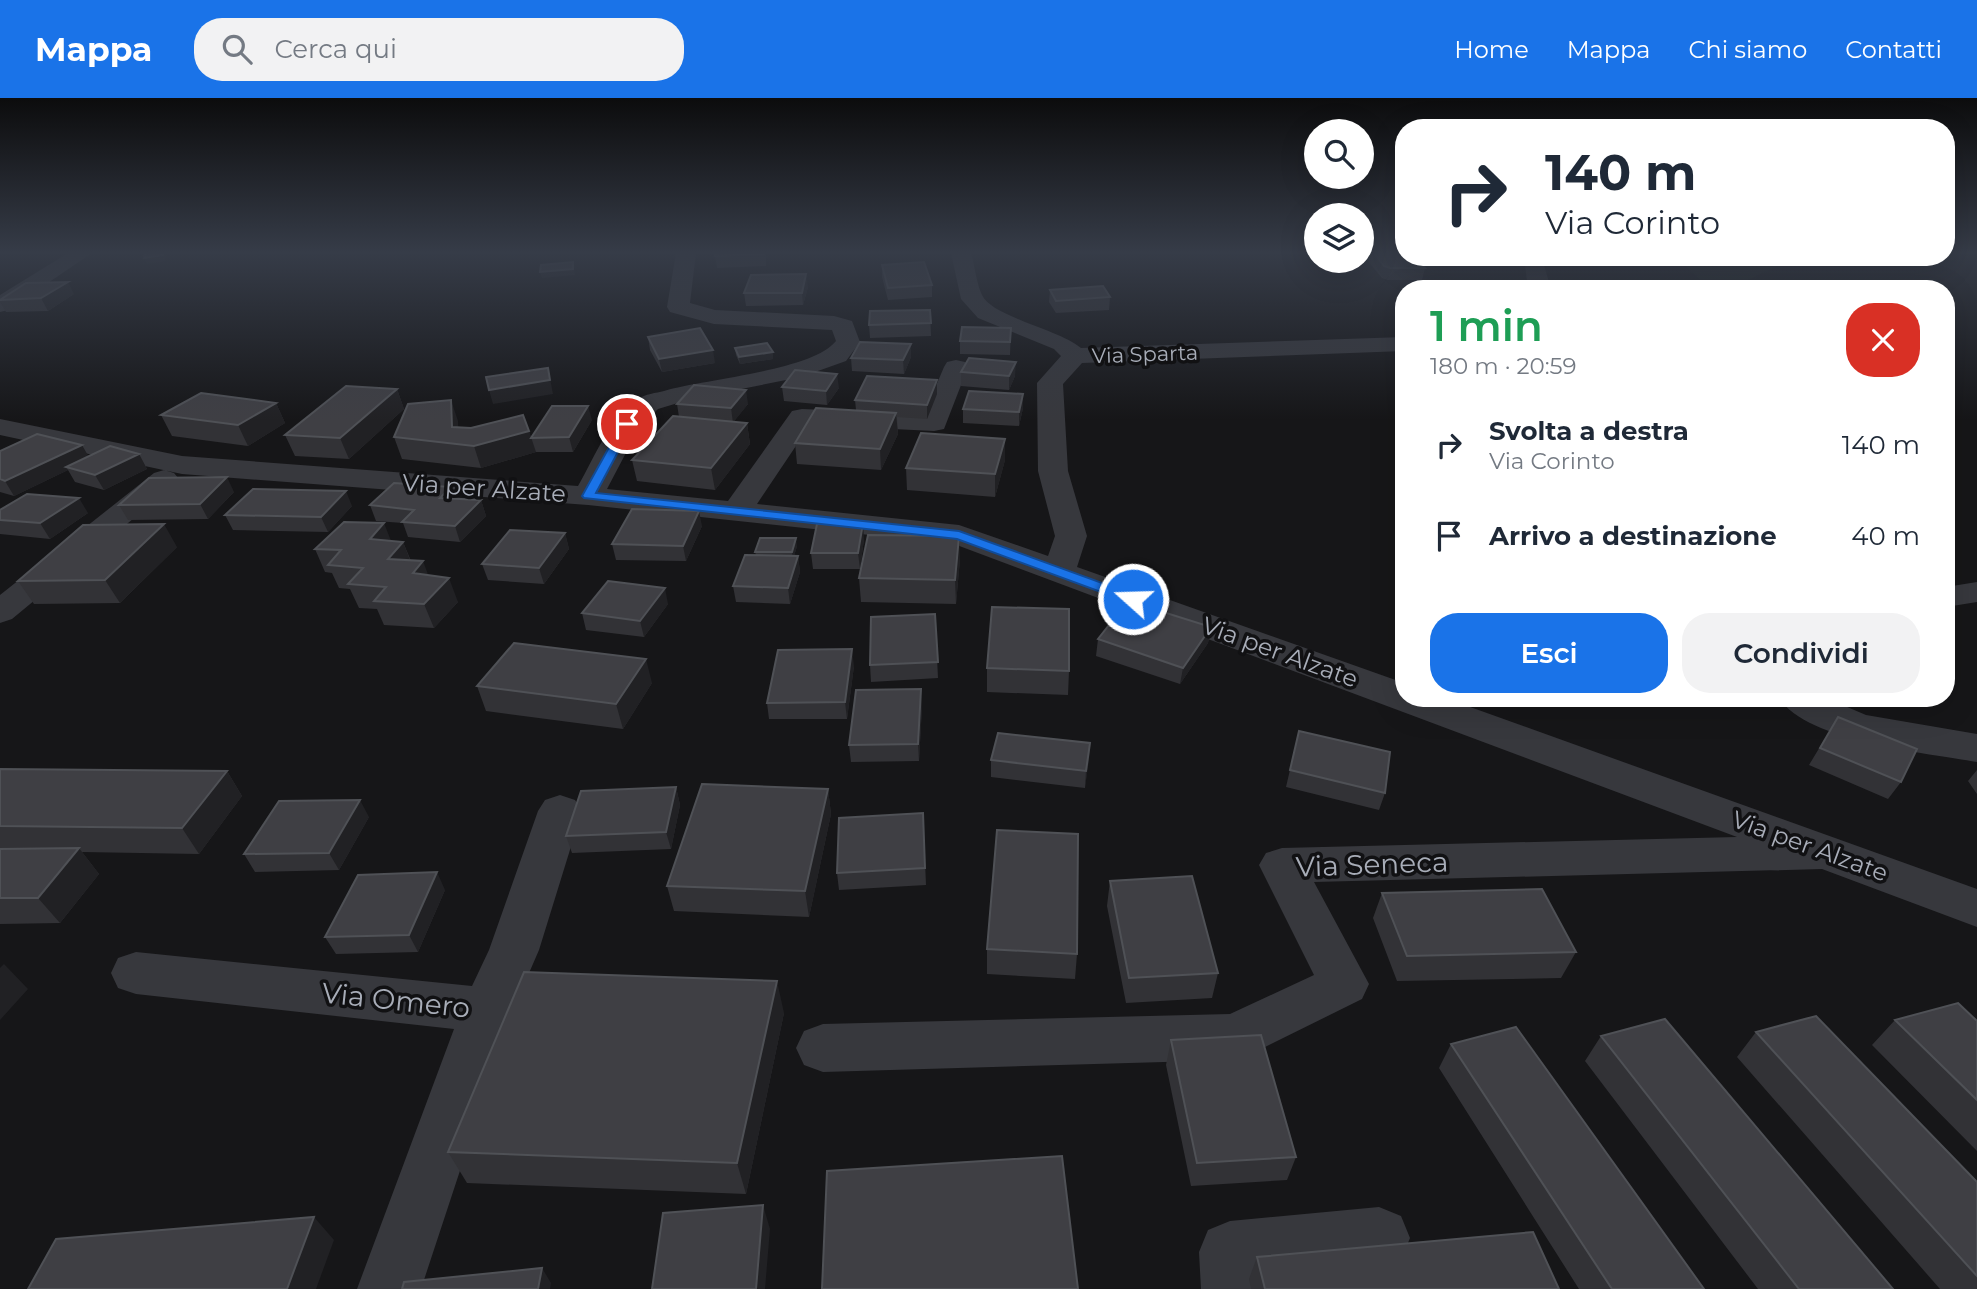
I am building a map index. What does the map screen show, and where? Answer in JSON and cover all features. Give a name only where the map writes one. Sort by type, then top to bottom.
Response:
[{"type":"street","points":[[588,496],[627,424],[649,403],[687,391],[792,372],[837,356],[848,342],[844,326],[835,323],[713,317],[686,309]]},
{"type":"street","points":[[981,309],[986,313],[1062,344],[1075,356]]},
{"type":"street","name":"Via Sparta","points":[[1059,572],[1071,536],[1053,471],[1049,383],[1075,356],[1395,344]]},
{"type":"street","points":[[738,510],[802,417],[934,424],[956,367]]},
{"type":"street","name":"Via per Alzate","points":[[0,427],[182,464],[588,496],[959,535],[1395,694]]},
{"type":"street","points":[[0,612],[182,464]]},
{"type":"street","points":[[1955,596],[1977,592]]},
{"type":"street","name":"Via per Alzate","points":[[1430,707],[1977,908]]},
{"type":"street","points":[[1812,707],[1853,724],[1977,748]]},
{"type":"street","points":[[487,1010],[514,950],[560,811]]},
{"type":"street","name":"Via Seneca","points":[[823,1048],[1234,1037],[1344,984],[1282,865],[1829,852]]},
{"type":"street","name":"Via Omero","points":[[136,973],[487,1010],[389,1289]]},
{"type":"street","points":[[1233,1289],[1230,1252],[1378,1238]]},
{"type":"building","points":[[930,310],[931,323],[869,325],[870,311]]},
{"type":"building","points":[[962,327],[1011,328],[1010,342],[960,341]]},
{"type":"building","points":[[700,328],[713,350],[659,359],[648,337]]},
{"type":"building","points":[[860,342],[911,344],[903,360],[851,358]]},
{"type":"building","points":[[767,343],[773,352],[739,357],[735,348]]},
{"type":"building","points":[[969,358],[1016,362],[1009,376],[961,372]]},
{"type":"building","points":[[548,368],[550,380],[489,390],[486,377]]},
{"type":"building","points":[[795,370],[837,374],[826,391],[782,387]]},
{"type":"building","points":[[867,376],[937,380],[927,405],[855,400]]},
{"type":"building","points":[[694,385],[746,390],[731,408],[677,404]]},
{"type":"building","points":[[346,386],[397,389],[340,438],[285,435]]},
{"type":"building","points":[[969,391],[1023,394],[1019,412],[963,409]]},
{"type":"building","points":[[201,393],[276,403],[238,425],[161,415]]},
{"type":"building","points":[[451,400],[452,427],[471,428],[523,415],[529,431],[474,446],[394,437],[408,404]]},
{"type":"building","points":[[552,406],[588,406],[569,437],[531,438]]},
{"type":"building","points":[[816,408],[896,413],[880,449],[795,443]]},
{"type":"building","points":[[673,416],[747,423],[711,468],[632,460]]},
{"type":"building","points":[[921,433],[1005,439],[995,474],[906,468]]},
{"type":"building","points":[[37,434],[82,445],[5,481],[0,479],[0,451]]},
{"type":"building","points":[[110,446],[139,454],[95,475],[66,467]]},
{"type":"building","points":[[227,477],[200,504],[119,505],[149,478]]},
{"type":"building","points":[[394,483],[451,487],[440,498],[481,500],[455,526],[402,522],[414,510],[370,505]]},
{"type":"building","points":[[253,489],[346,491],[321,517],[225,515]]},
{"type":"building","points":[[27,494],[79,498],[40,523],[0,520],[0,510]]},
{"type":"building","points":[[632,509],[699,511],[683,546],[612,544]]},
{"type":"building","points":[[344,522],[384,523],[370,539],[403,542],[388,559],[423,561],[413,573],[449,578],[424,604],[374,601],[386,587],[348,584],[363,568],[328,565],[341,550],[315,549]]},
{"type":"building","points":[[863,523],[858,553],[811,553],[817,524]]},
{"type":"building","points":[[164,524],[105,580],[18,581],[83,525]]},
{"type":"building","points":[[510,530],[565,533],[539,568],[482,564]]},
{"type":"building","points":[[868,535],[959,536],[955,580],[859,578]]},
{"type":"building","points":[[760,538],[796,538],[792,552],[755,552]]},
{"type":"building","points":[[745,555],[798,556],[788,588],[733,586]]},
{"type":"building","points":[[608,581],[665,588],[640,621],[582,613]]},
{"type":"building","points":[[1128,601],[1211,627],[1183,668],[1098,639]]},
{"type":"building","points":[[992,607],[1069,609],[1069,671],[987,668]]},
{"type":"building","points":[[935,614],[938,662],[870,665],[871,617]]},
{"type":"building","points":[[514,643],[646,659],[616,704],[477,686]]},
{"type":"building","points":[[852,649],[845,702],[767,703],[778,650]]},
{"type":"building","points":[[921,689],[918,744],[849,745],[856,690]]},
{"type":"building","points":[[1838,717],[1917,749],[1901,782],[1820,748]]},
{"type":"building","points":[[1299,731],[1390,752],[1385,793],[1290,770]]},
{"type":"building","points":[[998,733],[1090,743],[1086,771],[991,760]]},
{"type":"building","points":[[0,769],[227,771],[182,828],[0,826]]},
{"type":"building","points":[[702,784],[828,789],[805,891],[667,886]]},
{"type":"building","points":[[676,787],[666,832],[566,836],[581,791]]},
{"type":"building","points":[[360,800],[329,853],[244,854],[279,801]]},
{"type":"building","points":[[923,813],[925,868],[837,873],[839,818]]},
{"type":"building","points":[[997,830],[1078,834],[1077,954],[987,949]]},
{"type":"building","points":[[79,848],[38,898],[0,898],[0,849]]},
{"type":"building","points":[[437,872],[409,935],[325,937],[358,875]]},
{"type":"building","points":[[1192,876],[1218,973],[1129,978],[1110,881]]},
{"type":"building","points":[[1542,889],[1576,952],[1407,956],[1382,893]]},
{"type":"building","points":[[524,972],[777,981],[737,1163],[448,1152]]},
{"type":"building","points":[[1958,1003],[1977,1021],[1977,1100],[1895,1020]]},
{"type":"building","points":[[1816,1016],[1977,1182],[1977,1276],[1756,1032]]},
{"type":"building","points":[[1665,1019],[1893,1289],[1799,1289],[1601,1036]]},
{"type":"building","points":[[1516,1027],[1704,1289],[1612,1289],[1451,1044]]},
{"type":"building","points":[[1261,1035],[1296,1157],[1197,1163],[1171,1040]]},
{"type":"building","points":[[1062,1156],[1078,1289],[822,1289],[827,1171]]},
{"type":"building","points":[[763,1205],[756,1289],[652,1289],[663,1213]]},
{"type":"building","points":[[314,1217],[287,1289],[28,1289],[56,1239]]},
{"type":"building","points":[[1533,1232],[1559,1289],[1265,1289],[1257,1257]]},
{"type":"building","points":[[542,1268],[538,1289],[402,1289],[404,1282]]},
{"type":"route","points":[[627,424],[588,496],[959,535],[1133,599]]}]
